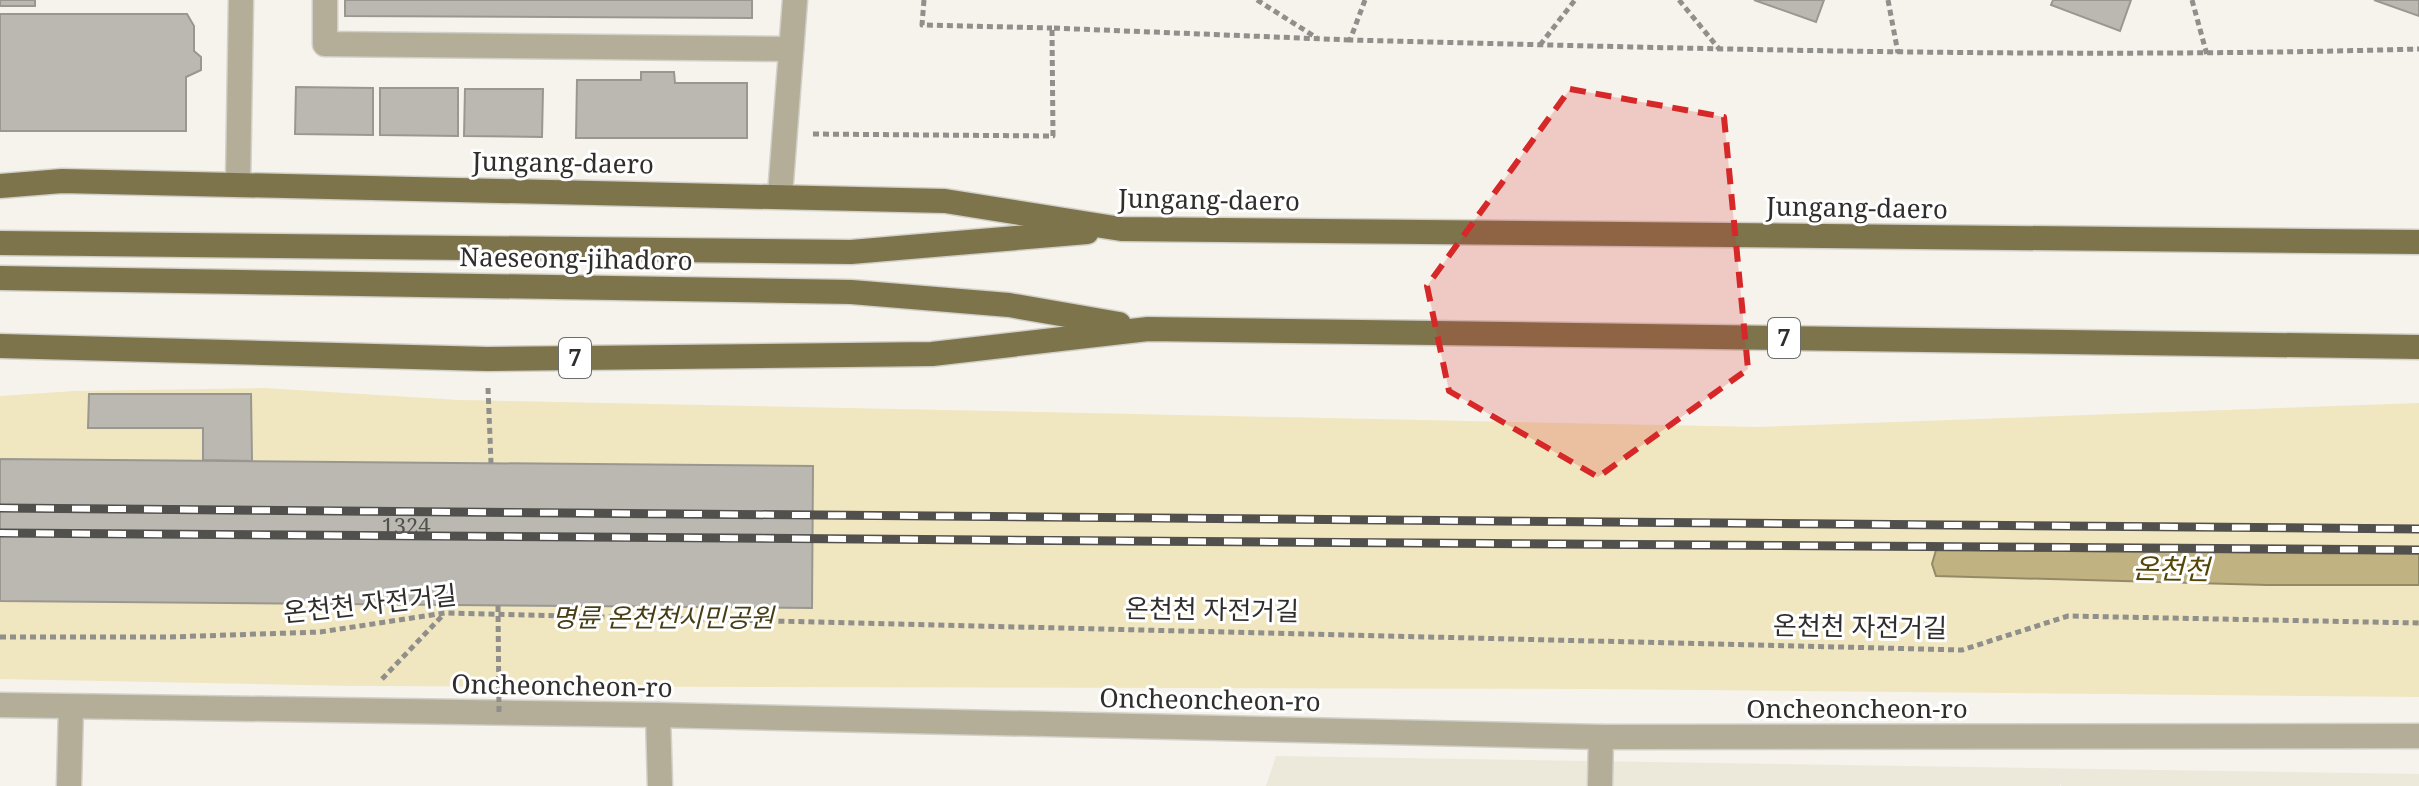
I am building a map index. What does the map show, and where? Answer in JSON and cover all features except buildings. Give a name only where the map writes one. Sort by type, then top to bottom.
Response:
[{"type":"main road","name":"Jungang-daero","points":[[0,186],[62,181],[945,201],[1121,229],[2419,242]]},
{"type":"main road","points":[[0,201],[62,181]]},
{"type":"main road","name":"Naeseong-jihadoro","points":[[0,243],[851,252],[1121,229]]},
{"type":"main road","name":"Naeseong-jihadoro","points":[[0,278],[851,292],[1009,305],[1148,329]]},
{"type":"main road","name":"7","points":[[0,346],[487,359],[932,354],[1148,329],[2419,347]]},
{"type":"street","points":[[238,185],[241,0]]},
{"type":"street","points":[[325,0],[325,44],[791,49]]},
{"type":"street","points":[[780,195],[795,0]]},
{"type":"street","name":"Oncheoncheon-ro","points":[[0,705],[658,715],[1601,737],[2419,736]]},
{"type":"street","points":[[69,786],[71,708]]},
{"type":"street","points":[[658,715],[660,786]]},
{"type":"street","points":[[1600,786],[1601,737]]},
{"type":"path","points":[[924,0],[922,25],[1350,40],[1898,53],[2207,55],[2419,49]]},
{"type":"path","points":[[1257,0],[1318,38]]},
{"type":"path","points":[[1350,40],[1365,0]]},
{"type":"path","points":[[1540,45],[1575,0]]},
{"type":"path","points":[[1679,0],[1720,50]]},
{"type":"path","points":[[1888,0],[1898,53]]},
{"type":"path","points":[[2192,0],[2207,55]]},
{"type":"path","points":[[784,133],[1053,136],[1052,28]]},
{"type":"path","points":[[487,359],[491,463]]},
{"type":"path","points":[[498,606],[499,713]]},
{"type":"path","points":[[375,687],[445,613]]},
{"type":"path","name":"온천천 자전거길","points":[[0,637],[169,637],[320,632],[445,613],[1962,650],[2068,616],[2419,623]]},
{"type":"highlighted area","points":[[1570,89],[1724,117],[1748,369],[1598,477],[1449,391],[1427,286]]},
{"type":"shaded area","points":[[1276,756],[2419,774],[2419,786],[2061,786],[2061,783],[2060,786],[1266,786]]},
{"type":"green space","name":"명륜 온천천시민공원","points":[[264,388],[459,400],[1758,427],[2419,403],[2419,697],[1593,689],[355,686],[0,679],[0,396],[75,391]]},
{"type":"water","name":"온천천","points":[[1936,550],[2419,554],[2419,585],[2267,585],[1936,576],[1932,564]]},
{"type":"railway","points":[[0,508],[2419,529]]},
{"type":"railway","points":[[0,533],[2419,550]]}]
